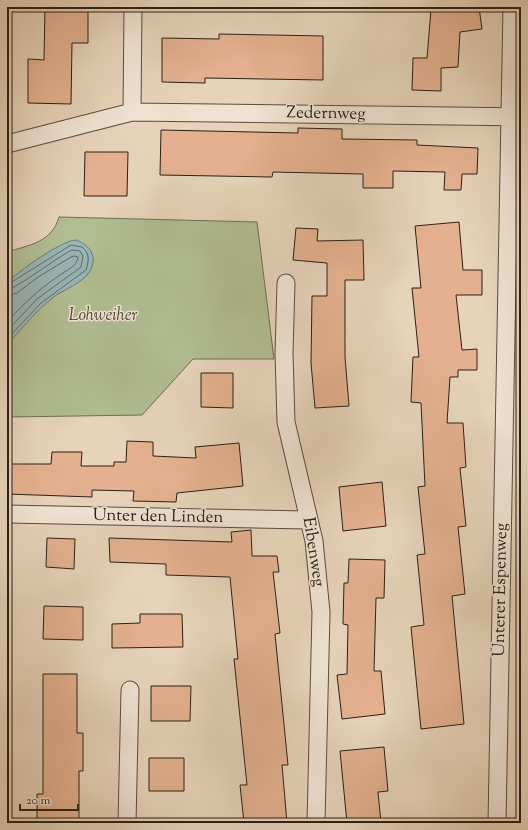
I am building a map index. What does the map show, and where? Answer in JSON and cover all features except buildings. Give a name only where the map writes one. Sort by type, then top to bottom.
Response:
[{"type":"street","points":[[132,112],[133,7]]},
{"type":"street","name":"Unterer Espenweg","points":[[497,823],[515,117],[512,7]]},
{"type":"street","name":"Zedernweg","points":[[7,144],[132,112],[515,117]]},
{"type":"street","name":"Eibenweg","points":[[286,283],[284,353],[286,422],[309,520],[318,569],[321,612],[316,823]]},
{"type":"street","name":"Unter den Linden","points":[[7,514],[309,520]]},
{"type":"street","points":[[127,823],[130,690]]},
{"type":"green space","name":"Lohweiher","points":[[59,217],[257,222],[274,359],[193,359],[142,415],[7,417],[7,252],[32,244],[46,237],[56,225]]},
{"type":"water","name":"Lohweiher","points":[[76,240],[89,248],[93,256],[90,271],[83,279],[48,301],[7,345],[7,282],[30,264],[60,245]]}]
